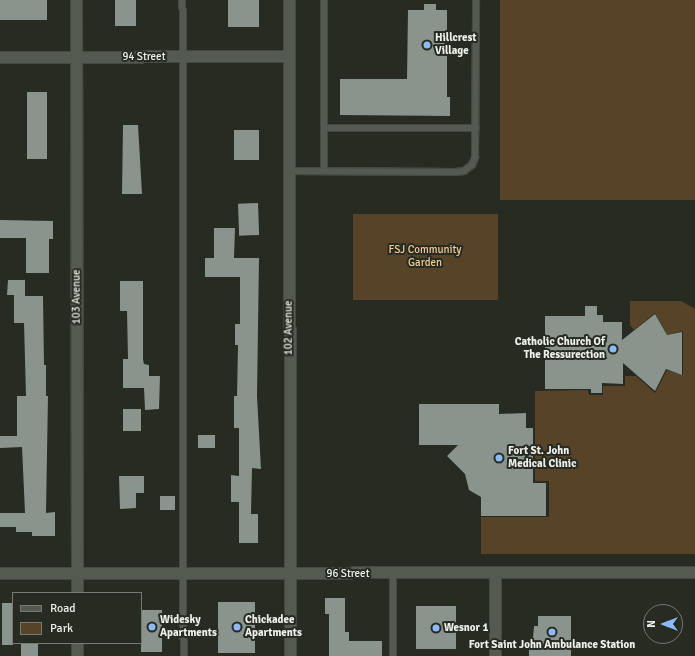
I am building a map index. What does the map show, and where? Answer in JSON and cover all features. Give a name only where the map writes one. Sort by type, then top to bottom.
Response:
[{"type":"street","name":"103 Avenue","points":[[76,0],[77,592]]},
{"type":"street","name":"102 Avenue","points":[[289,0],[290,656]]},
{"type":"street","name":"94 Street","points":[[0,57],[289,56]]},
{"type":"street","name":"96 Street","points":[[0,573],[393,574],[495,572],[695,572]]},
{"type":"street","points":[[495,572],[495,656]]},
{"type":"street","points":[[77,644],[77,656]]},
{"type":"lane","points":[[183,0],[184,656]]},
{"type":"lane","points":[[324,0],[324,172]]},
{"type":"lane","points":[[289,171],[464,171],[472,165],[475,158],[476,128],[476,0]]},
{"type":"lane","points":[[324,128],[476,128]]},
{"type":"lane","points":[[393,574],[393,656]]},
{"type":"green space","points":[[500,0],[695,0],[695,200],[500,200]]},
{"type":"green space","name":"FSJ Community Garden","points":[[353,214],[498,214],[498,300],[353,300]]},
{"type":"green space","points":[[630,301],[681,301],[695,309],[695,554],[481,554],[481,517],[549,517],[549,481],[535,481],[535,391],[588,390],[589,395],[603,395],[603,386],[625,386],[625,376],[636,376],[655,393],[667,370],[683,375],[683,331],[667,335],[655,313],[634,330],[630,325]]},
{"type":"building","points":[[0,0],[47,0],[47,20],[0,20]]},
{"type":"building","points":[[115,0],[136,0],[136,26],[115,26]]},
{"type":"building","points":[[228,0],[259,0],[259,27],[228,27]]},
{"type":"building","name":"Hillcrest Village","points":[[424,4],[436,4],[436,10],[447,10],[447,97],[450,97],[450,116],[340,115],[340,79],[407,79],[408,10],[424,10]]},
{"type":"building","points":[[27,92],[47,92],[47,159],[27,159]]},
{"type":"building","points":[[123,125],[138,125],[142,194],[122,194]]},
{"type":"building","points":[[234,130],[259,130],[259,160],[234,160]]},
{"type":"building","points":[[258,203],[259,235],[239,236],[238,204]]},
{"type":"building","points":[[0,220],[53,221],[53,239],[49,239],[49,273],[26,273],[26,238],[0,238]]},
{"type":"building","points":[[214,228],[235,228],[234,258],[259,258],[257,396],[261,469],[252,468],[251,514],[258,514],[258,543],[239,543],[239,502],[231,502],[231,475],[239,476],[239,428],[234,428],[234,396],[237,396],[238,345],[235,345],[235,324],[240,324],[240,277],[205,277],[205,258],[214,258]]},
{"type":"building","points":[[8,280],[25,280],[25,296],[43,296],[44,365],[46,365],[46,396],[48,396],[46,513],[55,512],[55,536],[32,536],[32,532],[16,532],[16,527],[0,527],[0,513],[25,513],[22,447],[0,448],[0,436],[17,436],[17,396],[26,396],[24,323],[14,323],[14,295],[7,295]]},
{"type":"building","points":[[120,281],[143,281],[143,359],[144,364],[149,365],[149,376],[160,376],[159,409],[145,410],[144,388],[123,388],[123,359],[128,359],[127,311],[120,311]]},
{"type":"building","name":"Catholic Church Of The Ressurection","points":[[585,306],[597,306],[597,315],[603,315],[603,322],[622,322],[622,340],[655,314],[667,335],[682,332],[682,375],[666,369],[655,391],[623,363],[623,384],[602,383],[602,393],[591,393],[591,389],[545,389],[545,316],[585,316]]},
{"type":"building","name":"Fort St. John Medical Clinic","points":[[419,404],[499,404],[499,414],[526,413],[526,428],[533,428],[533,483],[546,483],[546,516],[481,516],[481,497],[469,490],[465,474],[447,456],[458,445],[419,445]]},
{"type":"building","points":[[123,409],[141,409],[141,431],[123,431]]},
{"type":"building","points":[[198,435],[215,435],[215,448],[198,448]]},
{"type":"building","points":[[119,476],[144,476],[144,493],[136,493],[136,508],[120,509]]},
{"type":"building","points":[[160,496],[175,496],[175,510],[160,510]]},
{"type":"building","points":[[325,598],[345,598],[345,632],[349,632],[349,641],[382,641],[382,656],[329,656],[329,614],[325,614]]},
{"type":"building","name":"Chickadee Apartments","points":[[218,602],[255,602],[255,653],[218,653]]},
{"type":"building","points":[[2,603],[12,603],[13,645],[2,645]]},
{"type":"building","name":"Wesnor 1","points":[[416,606],[456,606],[456,649],[416,649]]},
{"type":"building","name":"Widesky Apartments","points":[[142,610],[162,610],[162,652],[141,652]]},
{"type":"building","name":"Fort Saint John Ambulance Station","points":[[538,616],[571,616],[571,656],[529,656],[529,638],[533,638],[534,626],[538,626]]},
{"type":"building","points":[[21,644],[38,644],[38,656],[21,656]]},
{"type":"place","name":"Hillcrest Village","points":[[427,45]]},
{"type":"place","name":"Catholic Church Of The Ressurection","points":[[613,349]]},
{"type":"place","name":"Fort St. John Medical Clinic","points":[[499,458]]},
{"type":"place","name":"Widesky Apartments","points":[[152,627]]},
{"type":"place","name":"Chickadee Apartments","points":[[237,627]]},
{"type":"place","name":"Wesnor 1","points":[[436,628]]},
{"type":"place","name":"Fort Saint John Ambulance Station","points":[[552,632]]}]
